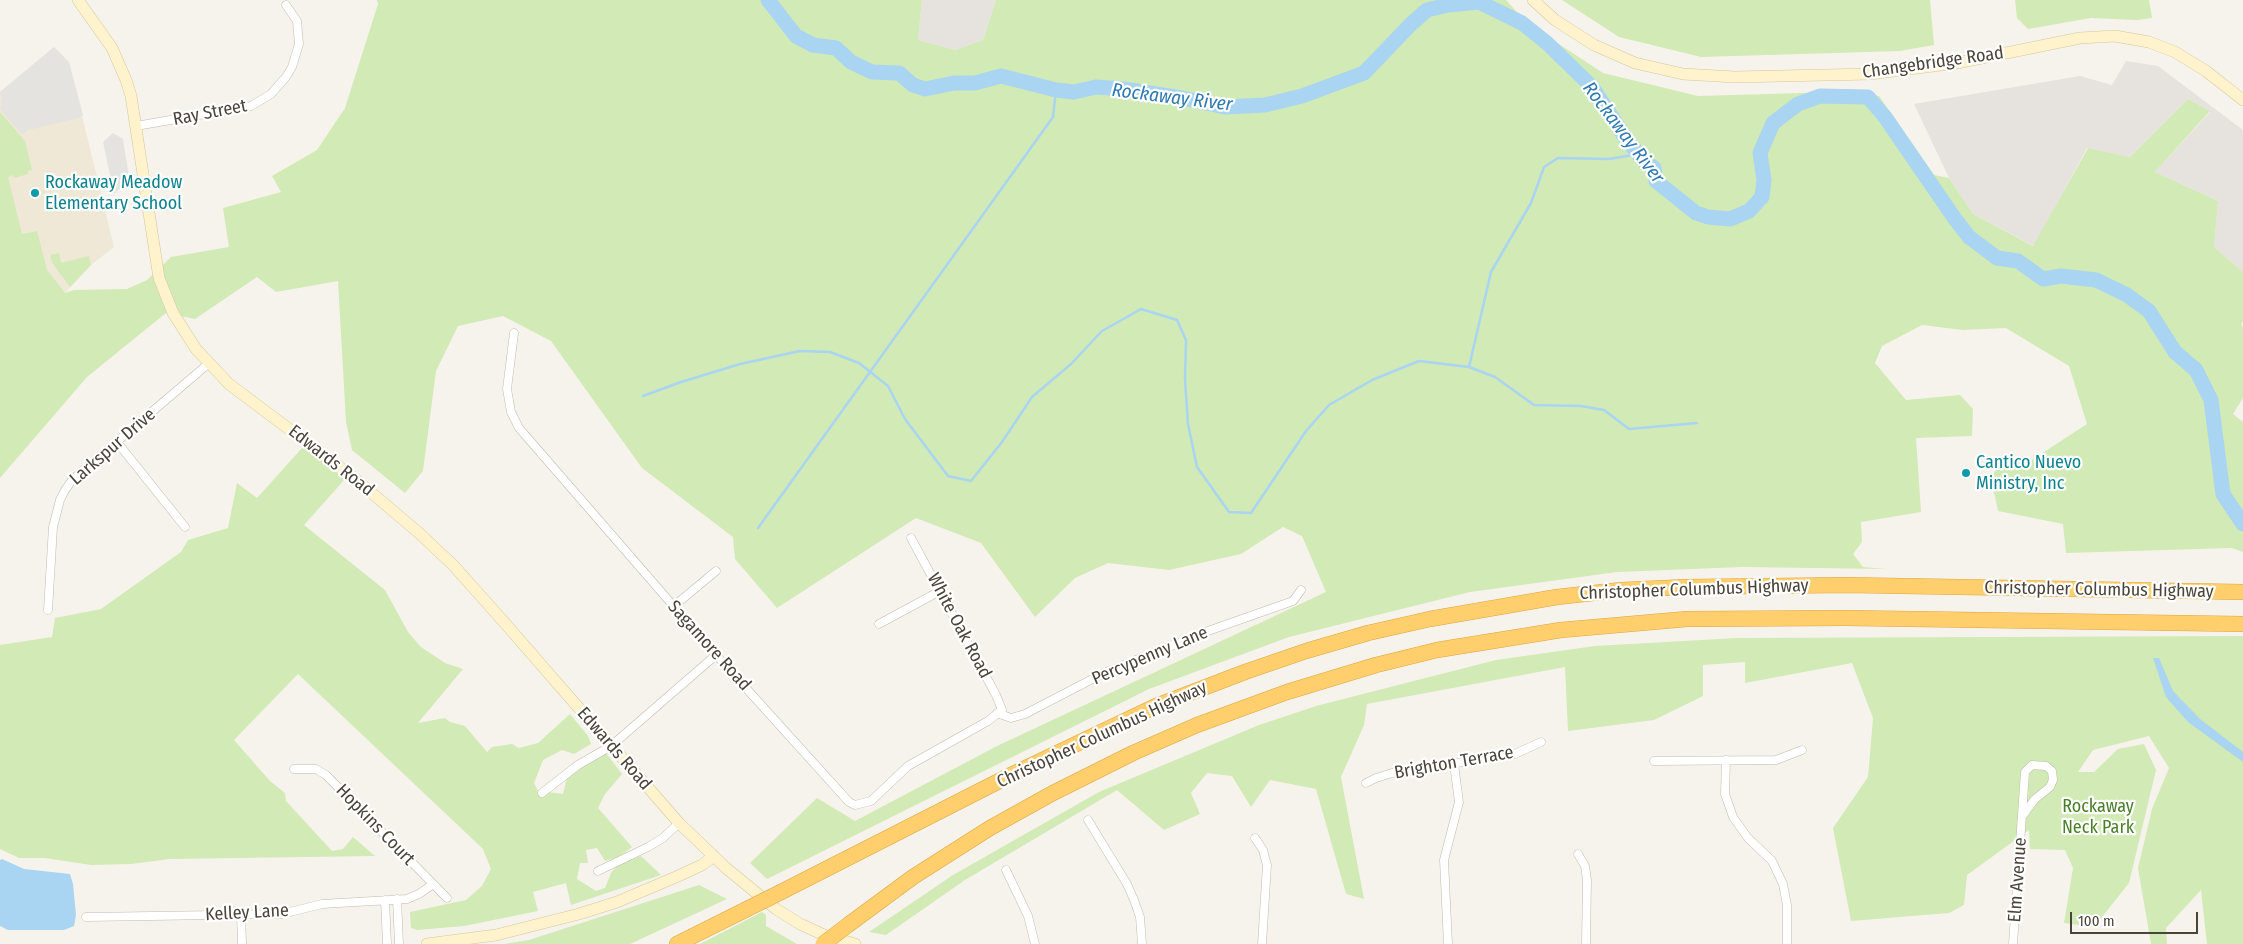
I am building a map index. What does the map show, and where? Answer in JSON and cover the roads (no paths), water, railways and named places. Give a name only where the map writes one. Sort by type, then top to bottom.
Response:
[{"type":"highway","name":"Christopher Columbus Highway","points":[[677,944],[1011,775],[1156,706],[1306,651],[1368,633],[1446,615],[1581,594],[1702,586],[1846,585],[2243,592]]},
{"type":"highway","name":"Christopher Columbus Highway","points":[[823,944],[914,877],[990,828],[1053,792],[1133,753],[1197,725],[1287,692],[1369,667],[1437,650],[1561,630],[1687,619],[1854,618],[2243,624]]},
{"type":"street","name":"Edwards Road","points":[[78,0],[100,28],[120,63],[131,96],[159,278],[177,320],[208,364],[229,384],[354,478],[419,533],[503,620],[680,823],[744,885],[788,917],[824,935],[855,944]]},
{"type":"street","name":"Changebridge Road","points":[[1533,0],[1555,20],[1594,46],[1635,63],[1683,74],[1735,77],[1870,74],[1957,62],[2080,38],[2115,36],[2149,42],[2174,52],[2206,71],[2243,100]]},
{"type":"street","name":"Ray Street","points":[[136,126],[251,106],[271,94],[286,77],[300,44],[297,22],[286,5]]},
{"type":"street","name":"Sagamore Road","points":[[514,333],[507,389],[508,401],[516,423],[716,655],[849,802],[855,805],[871,801],[908,766],[997,713]]},
{"type":"street","name":"Larkspur Drive","points":[[48,610],[54,526],[60,500],[73,479],[208,364]]},
{"type":"street","points":[[117,442],[184,527]]},
{"type":"street","name":"White Oak Road","points":[[911,538],[996,695],[1002,710],[997,713]]},
{"type":"street","points":[[674,606],[716,572]]},
{"type":"street","name":"Percypenny Lane","points":[[997,713],[1011,718],[1025,714],[1104,673],[1208,631],[1293,601],[1301,590]]},
{"type":"street","points":[[879,624],[940,591]]},
{"type":"street","points":[[542,792],[578,765],[611,746],[716,655]]},
{"type":"street","name":"Brighton Terrace","points":[[1366,783],[1392,772],[1515,754],[1541,742]]},
{"type":"street","points":[[1654,761],[1776,760],[1802,750]]},
{"type":"street","points":[[1726,760],[1725,794],[1733,817],[1748,838],[1772,862],[1783,884],[1787,905],[1787,944]]},
{"type":"street","points":[[1448,944],[1444,860],[1459,802],[1454,764]]},
{"type":"street","name":"Elm Avenue","points":[[2013,944],[2025,772],[2032,765],[2046,766],[2052,771],[2053,780],[2050,787],[2035,799],[2023,815]]},
{"type":"street","name":"Hopkins Court","points":[[294,769],[316,769],[326,774],[447,898]]},
{"type":"street","points":[[1088,820],[1131,892],[1140,917],[1142,944]]},
{"type":"street","points":[[598,871],[648,847],[663,838],[680,823]]},
{"type":"street","points":[[1255,838],[1263,850],[1267,865],[1262,944]]},
{"type":"street","points":[[1578,854],[1586,866],[1586,944]]},
{"type":"street","points":[[428,944],[496,935],[578,914],[669,880],[702,865],[714,856]]},
{"type":"street","points":[[1006,870],[1028,916],[1035,944]]},
{"type":"street","name":"Kelley Lane","points":[[86,917],[282,914],[322,904],[397,900],[414,897],[433,884]]},
{"type":"street","points":[[385,900],[387,944]]},
{"type":"street","points":[[397,900],[399,944]]},
{"type":"street","points":[[241,914],[242,944]]},
{"type":"water","points":[[2153,658],[2159,658],[2173,691],[2200,719],[2243,752],[2243,762],[2188,722],[2166,697]]},
{"type":"water","points":[[2,859],[24,869],[70,874],[73,884],[76,915],[74,926],[64,930],[8,930],[0,926],[0,860]]},
{"type":"waterway","name":"Rockaway River","points":[[768,0],[796,36],[813,45],[836,48],[851,62],[872,72],[899,73],[913,85],[925,89],[954,83],[975,83],[1001,76],[1056,90],[1074,92],[1096,87],[1124,89],[1225,107],[1265,105],[1302,96],[1364,73],[1427,10],[1448,5],[1479,2],[1522,23],[1547,43],[1592,87],[1627,140],[1645,162],[1654,168],[1656,181],[1696,213],[1708,217],[1730,219],[1749,211],[1762,197],[1764,180],[1760,153],[1773,123],[1798,104],[1820,96],[1868,97],[1885,117],[1969,237],[1997,258],[2018,261],[2043,279],[2061,276],[2096,280],[2127,295],[2149,311],[2175,352],[2196,370],[2211,400],[2223,494],[2243,524]]},
{"type":"waterway","points":[[758,528],[1053,117],[1056,90]]},
{"type":"waterway","points":[[1469,367],[1491,272],[1531,203],[1544,167],[1558,158],[1609,159],[1638,154]]},
{"type":"waterway","points":[[643,396],[740,364],[800,351],[830,352],[859,363],[888,386],[905,419],[948,476],[971,481],[1002,442],[1032,397],[1071,364],[1102,331],[1141,309],[1177,320],[1186,340],[1185,379],[1188,424],[1197,467],[1229,512],[1251,513],[1306,431],[1329,405],[1372,380],[1419,361],[1469,367],[1495,377],[1534,405],[1581,406],[1604,410],[1629,429],[1697,423]]},
{"type":"place","name":"Rockaway Meadow Elementary School","points":[[35,193]]},
{"type":"place","name":"Cantico Nuevo Ministry, Inc","points":[[1966,473]]},
{"type":"park label","name":"Rockaway Neck Park","points":[[2098,818]]}]
